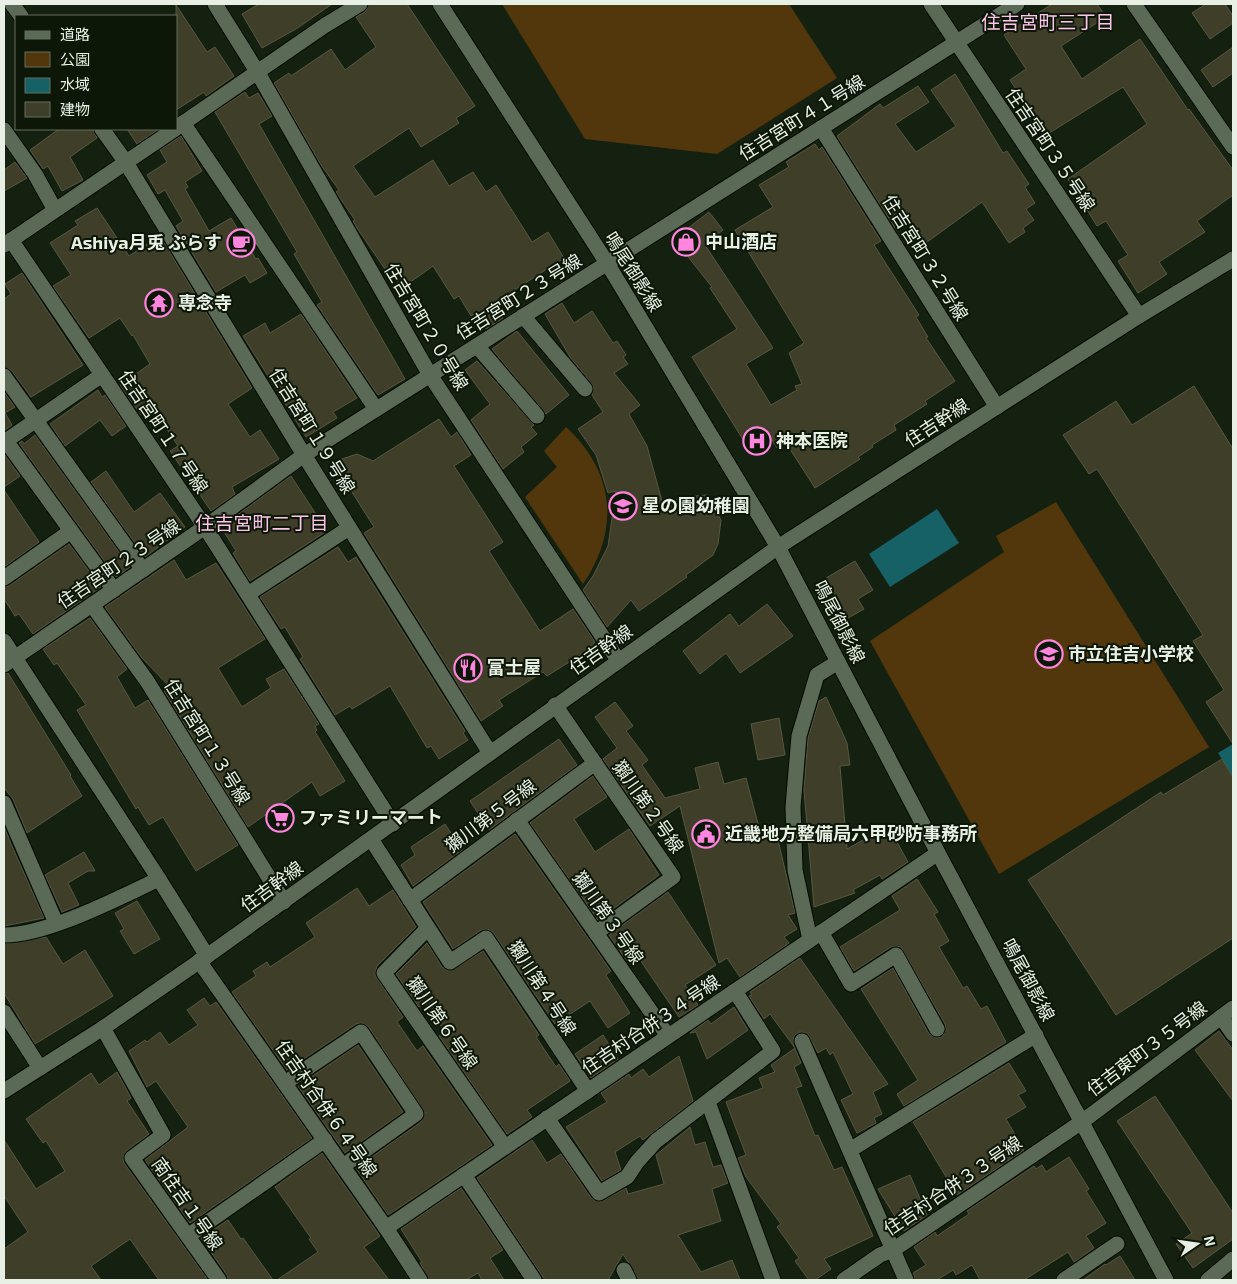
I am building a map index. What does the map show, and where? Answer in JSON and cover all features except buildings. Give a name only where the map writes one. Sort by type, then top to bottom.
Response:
[{"type":"street","points":[[12,4],[20,15]]},
{"type":"street","name":"住吉宮町２０号線","points":[[215,4],[258,73],[430,375],[618,660]]},
{"type":"street","points":[[360,4],[324,26],[178,127],[376,410]]},
{"type":"street","name":"鳴尾御影線","points":[[440,4],[607,263],[778,547],[938,853],[1166,1280]]},
{"type":"street","name":"住吉宮町３５号線","points":[[931,4],[1140,316]]},
{"type":"street","name":"住吉宮町４１号線","points":[[607,263],[1017,4]]},
{"type":"street","points":[[1134,4],[1233,147]]},
{"type":"street","name":"住吉宮町３２号線","points":[[822,128],[998,407]]},
{"type":"street","points":[[4,130],[35,174],[55,210]]},
{"type":"street","name":"住吉宮町１９号線","points":[[103,130],[125,161],[304,456],[490,754]]},
{"type":"street","points":[[7,243],[125,161],[173,130]]},
{"type":"street","name":"住吉宮町１７号線","points":[[7,243],[102,375],[205,527],[393,824]]},
{"type":"street","name":"住吉幹線","points":[[4,1091],[103,1028],[203,959],[778,547],[1140,316],[1233,259]]},
{"type":"street","name":"住吉宮町２３号線","points":[[10,661],[205,527],[304,456],[607,263]]},
{"type":"street","points":[[523,316],[585,389]]},
{"type":"street","points":[[477,346],[537,416]]},
{"type":"street","points":[[102,375],[5,442],[114,590]]},
{"type":"street","points":[[4,376],[143,570]]},
{"type":"street","points":[[248,594],[349,528]]},
{"type":"street","points":[[4,578],[71,531]]},
{"type":"street","name":"住吉宮町１３号線","points":[[92,605],[147,681],[284,902]]},
{"type":"street","name":"住吉村合併６４号線","points":[[4,641],[10,661],[159,879],[203,959],[285,1083],[420,1280]]},
{"type":"street","points":[[838,662],[817,675],[799,736],[792,807],[795,870],[815,936],[851,984],[896,955],[937,1029]]},
{"type":"street","name":"獺川第２号線","points":[[555,705],[673,877],[596,933]]},
{"type":"street","name":"獺川第５号線","points":[[410,900],[594,763]]},
{"type":"street","points":[[4,803],[56,922]]},
{"type":"street","name":"獺川第３号線","points":[[517,820],[668,1036]]},
{"type":"street","name":"獺川第４号線","points":[[371,839],[450,962],[486,938],[588,1091]]},
{"type":"street","name":"住吉村合併３４号線","points":[[386,1228],[938,853]]},
{"type":"street","points":[[4,935],[33,931],[91,911],[159,879]]},
{"type":"street","name":"獺川第６号線","points":[[428,928],[384,973],[505,1147]]},
{"type":"street","points":[[547,1118],[599,1193],[627,1177],[637,1162],[656,1141],[773,1051],[734,991]]},
{"type":"street","name":"住吉東町３５号線","points":[[1082,1121],[1233,1008]]},
{"type":"street","points":[[4,1012],[40,1068]]},
{"type":"street","points":[[1221,1017],[1233,1034]]},
{"type":"street","name":"南住吉１号線","points":[[103,1028],[163,1135],[132,1158],[219,1280]]},
{"type":"street","points":[[285,1083],[361,1032],[416,1114],[343,1166]]},
{"type":"street","points":[[850,1150],[1036,1035]]},
{"type":"street","points":[[802,1041],[906,1280]]},
{"type":"street","points":[[708,1102],[773,1280]]},
{"type":"street","name":"住吉村合併３３号線","points":[[844,1280],[880,1255],[893,1250],[1082,1121]]},
{"type":"street","points":[[188,1236],[325,1140]]},
{"type":"street","points":[[464,1175],[534,1280]]},
{"type":"street","points":[[1064,1280],[1117,1244]]},
{"type":"street","points":[[1208,1280],[1233,1259]]},
{"type":"green space","points":[[502,4],[789,4],[837,78],[717,154],[585,139]]},
{"type":"green space","points":[[566,427],[582,444],[595,463],[603,482],[607,502],[607,522],[603,543],[595,564],[583,584],[525,497],[557,467],[544,451]]},
{"type":"green space","points":[[1056,502],[1209,747],[999,874],[870,641],[1004,552],[996,536]]},
{"type":"water","points":[[937,509],[959,543],[890,587],[869,554]]},
{"type":"water","points":[[1233,744],[1233,777],[1218,753]]},
{"type":"place","name":"中山酒店","points":[[686,242]]},
{"type":"place","name":"Ashiya月兎 ぷらす","points":[[241,243]]},
{"type":"place","name":"専念寺","points":[[159,303]]},
{"type":"place","name":"神本医院","points":[[757,441]]},
{"type":"place","name":"星の園幼稚園","points":[[623,506]]},
{"type":"place","name":"市立住吉小学校","points":[[1049,654]]},
{"type":"place","name":"富士屋","points":[[468,668]]},
{"type":"place","name":"ファミリーマート","points":[[280,818]]},
{"type":"place","name":"近畿地方整備局六甲砂防事務所","points":[[706,834]]},
{"type":"district","name":"住吉宮町三丁目","points":[[1048,22]]},
{"type":"district","name":"住吉宮町二丁目","points":[[262,523]]}]
